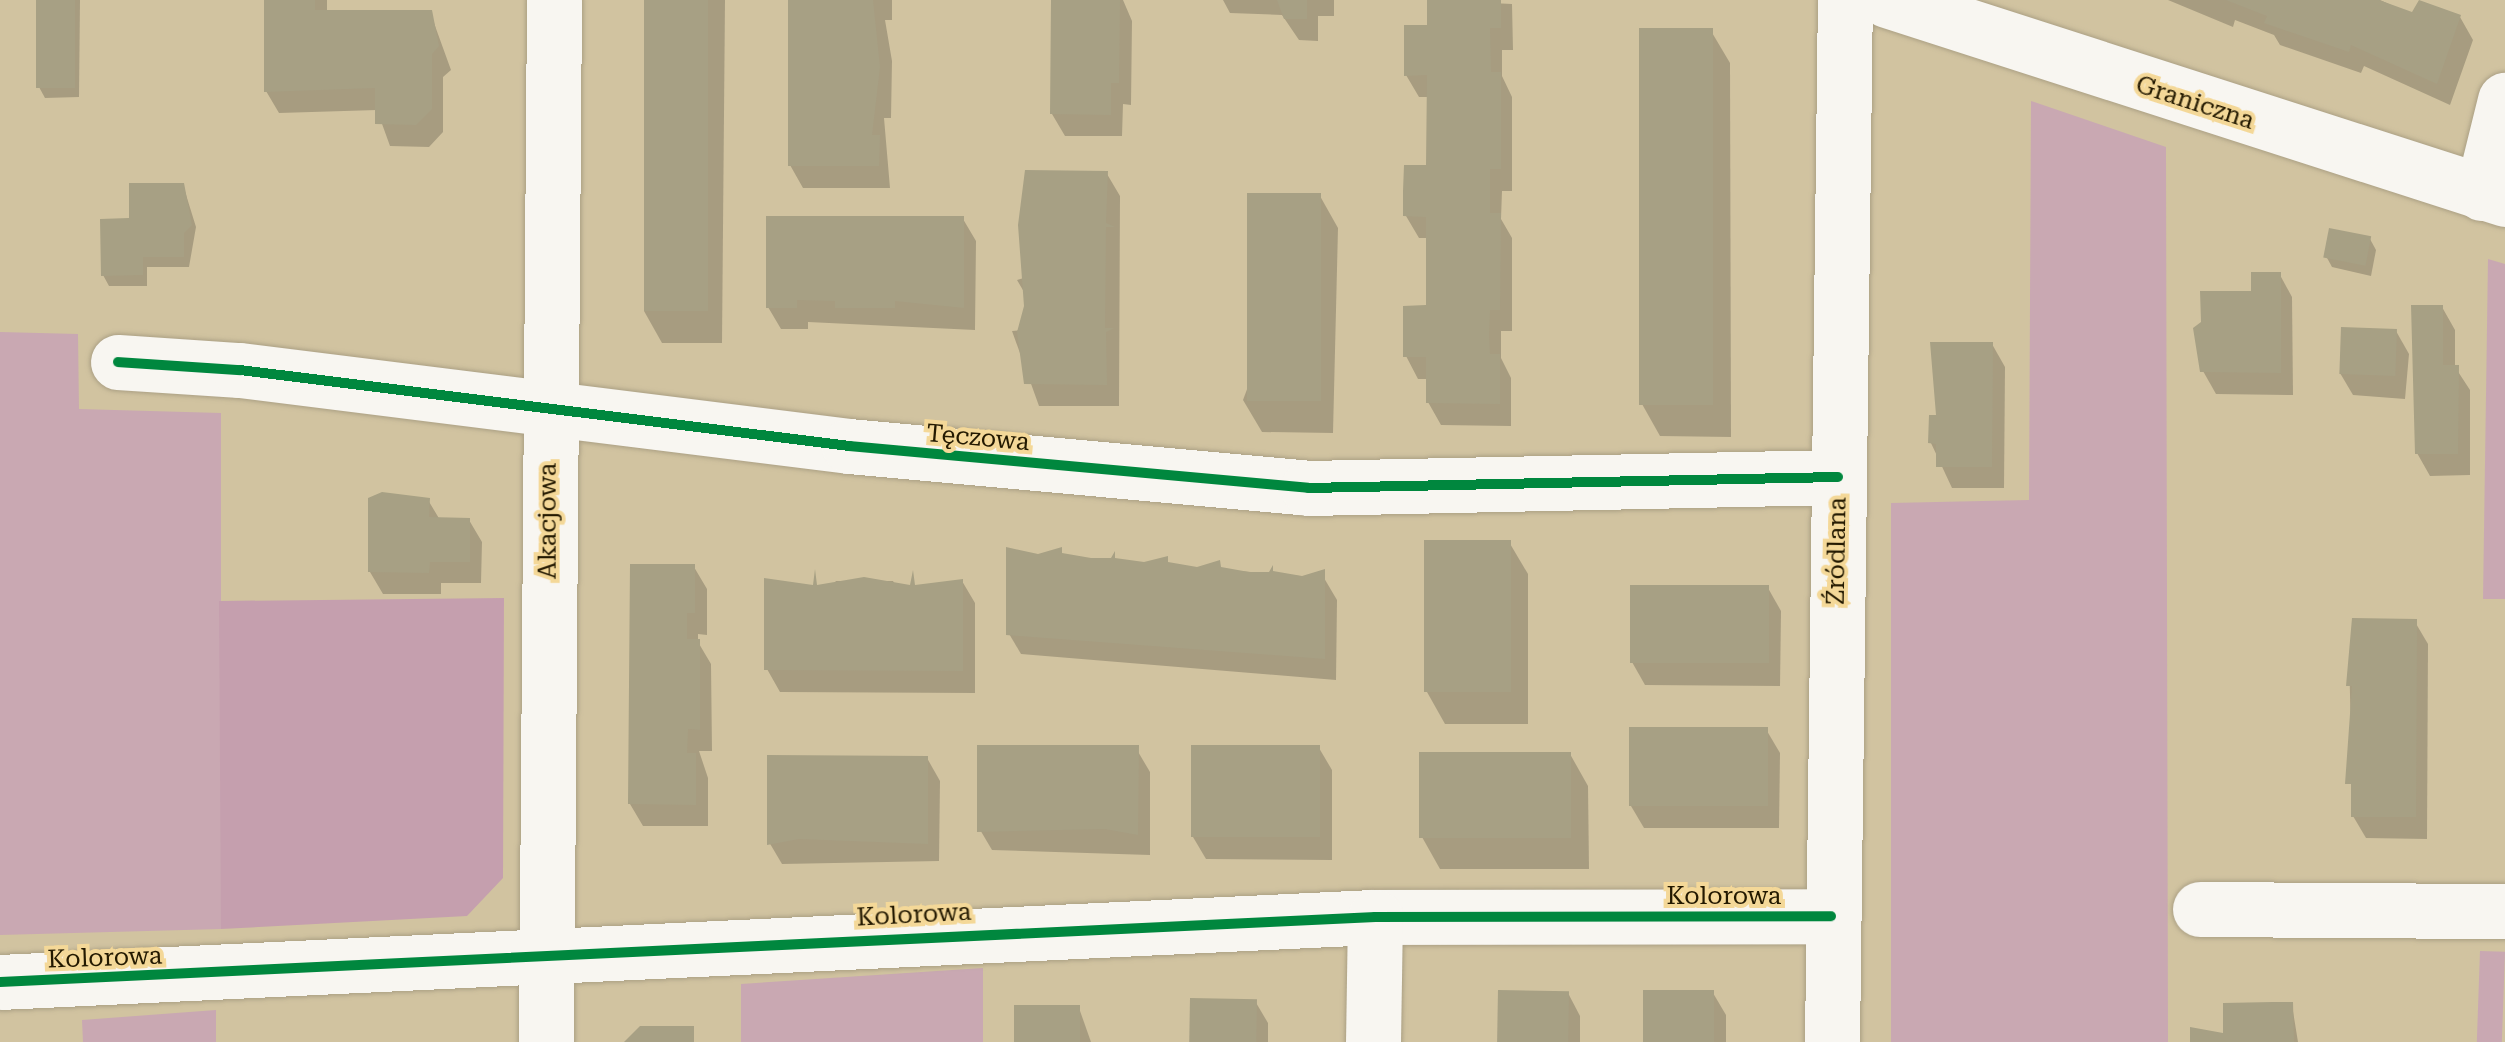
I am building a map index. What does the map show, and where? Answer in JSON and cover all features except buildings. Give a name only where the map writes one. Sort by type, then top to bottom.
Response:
[{"type":"street","name":"Akacjowa","points":[[546,1042],[554,0]]},
{"type":"street","name":"Źródlana","points":[[1832,1042],[1830,916],[1845,0]]},
{"type":"street","name":"Graniczna","points":[[1887,0],[2493,196]]},
{"type":"street","points":[[2493,196],[2505,100]]},
{"type":"street","name":"Tęczowa","points":[[118,362],[240,370],[849,446],[1308,488],[1838,477]]},
{"type":"street","points":[[2200,909],[2505,911]]},
{"type":"street","name":"Kolorowa","points":[[0,982],[546,958],[892,935],[1375,917],[1830,916]]},
{"type":"street","points":[[1373,1042],[1375,917]]},
{"type":"shaded area","points":[[2031,101],[2166,147],[2168,1042],[1891,1042],[1891,503],[2029,500]]},
{"type":"shaded area","points":[[2488,259],[2505,264],[2505,599],[2483,599]]},
{"type":"shaded area","points":[[0,332],[78,334],[79,409],[221,413],[221,929],[0,935]]},
{"type":"shaded area","points":[[504,598],[503,878],[467,916],[221,929],[219,601]]},
{"type":"shaded area","points":[[2480,951],[2505,952],[2502,1042],[2477,1042]]},
{"type":"shaded area","points":[[983,968],[983,1042],[741,1042],[741,984]]},
{"type":"shaded area","points":[[216,1010],[216,1042],[83,1042],[82,1020]]},
{"type":"cycle path","points":[[118,362],[240,370],[849,446],[1308,488],[1838,477]]},
{"type":"cycle path","points":[[0,982],[1375,917],[1831,916]]}]
